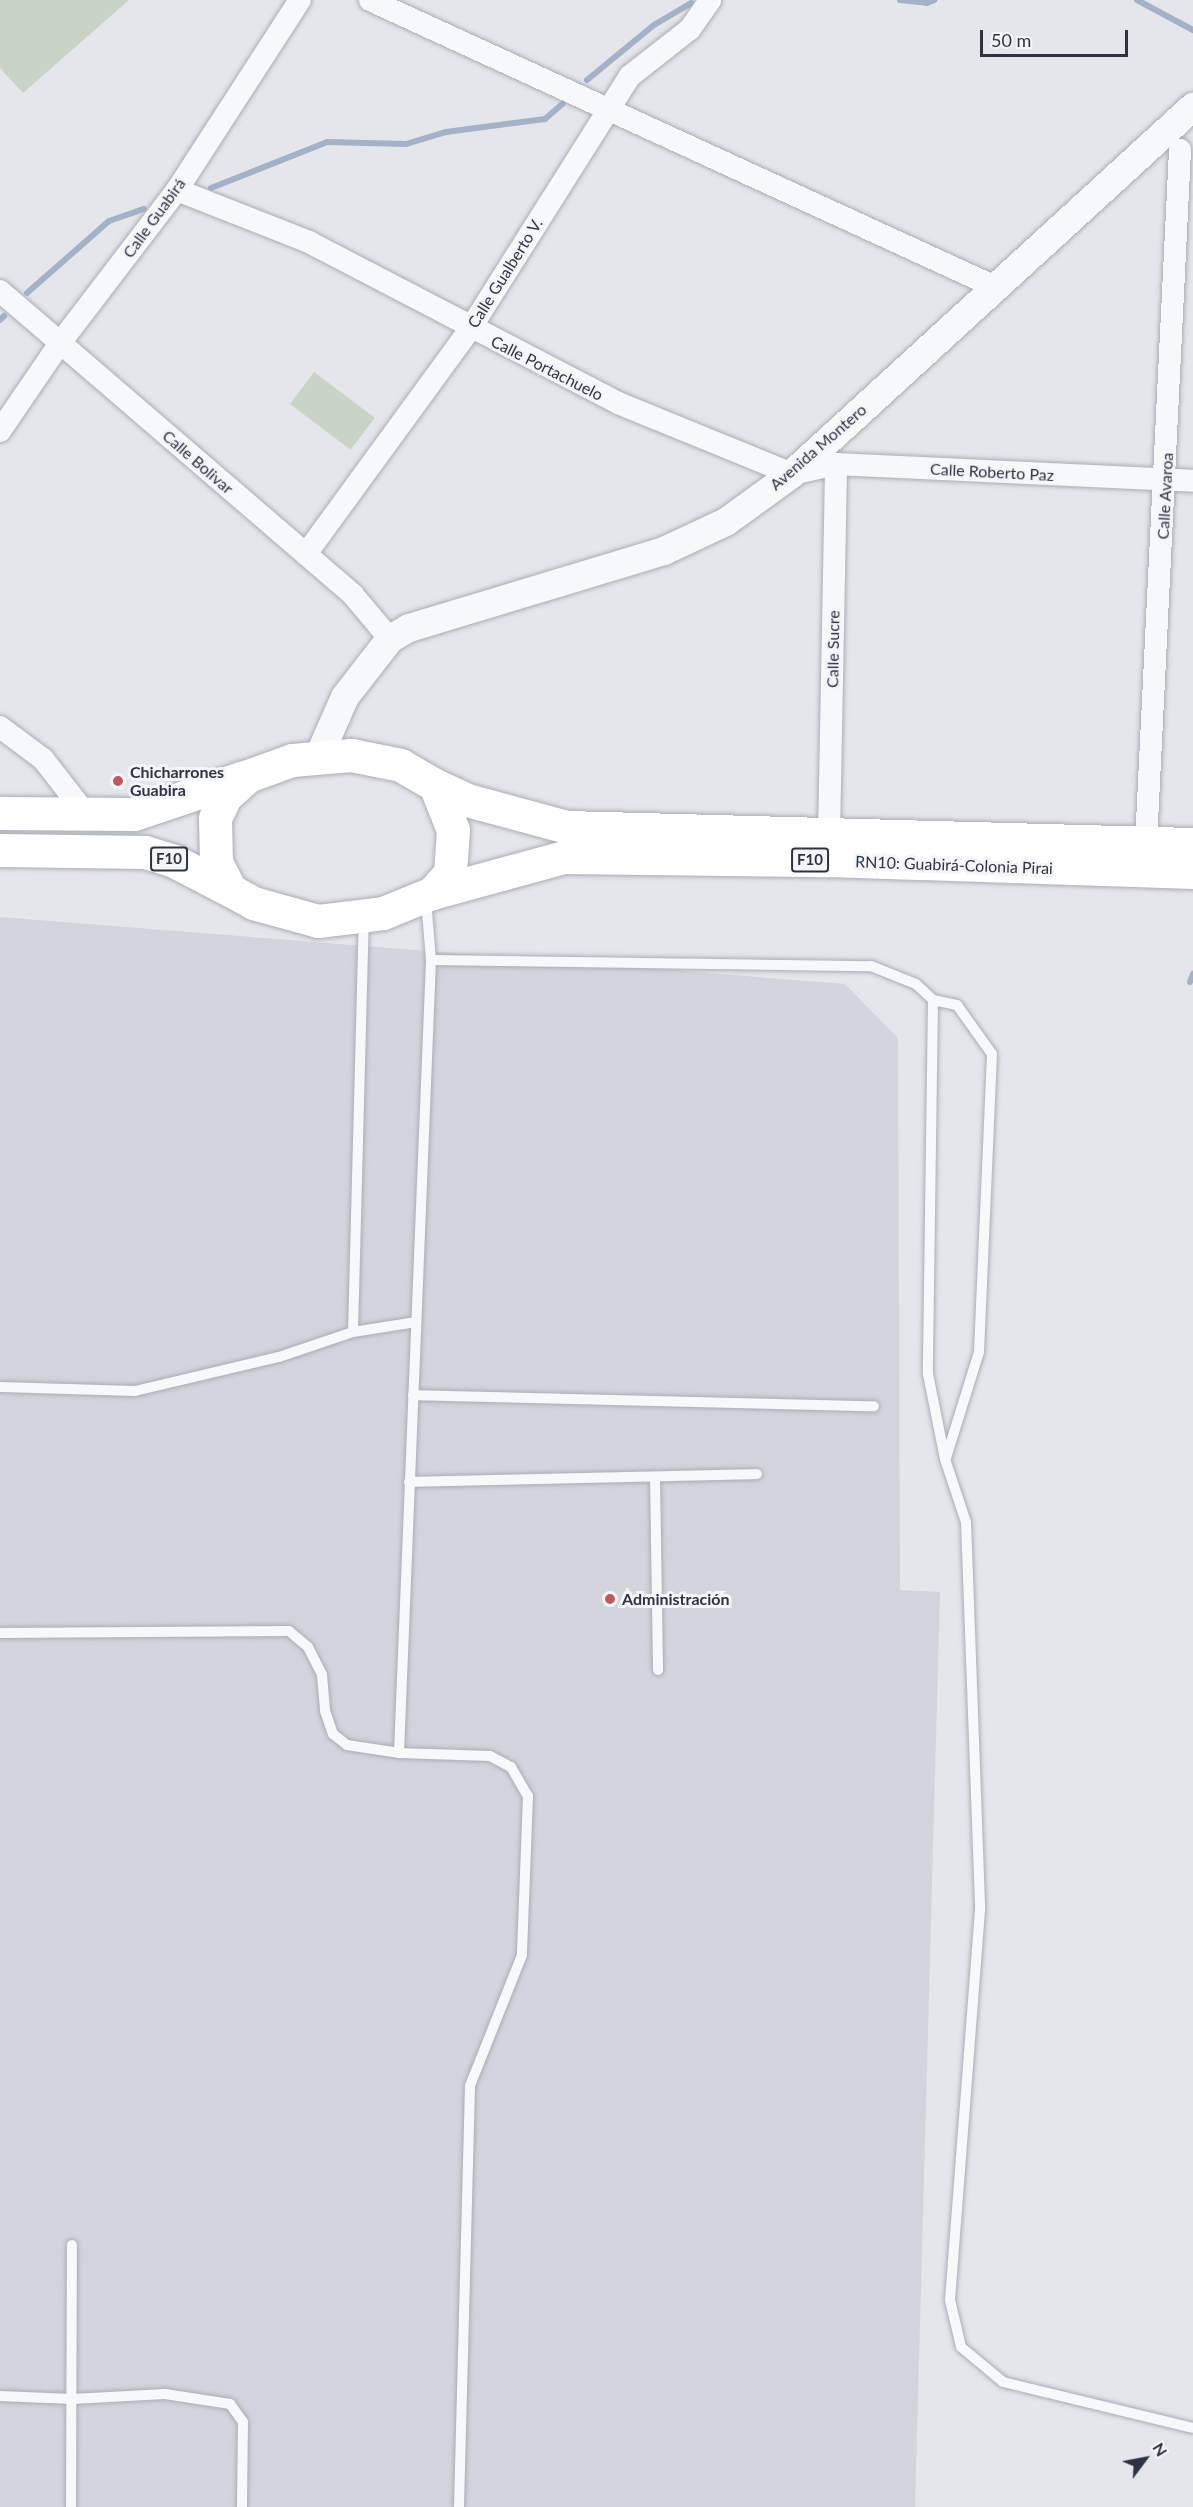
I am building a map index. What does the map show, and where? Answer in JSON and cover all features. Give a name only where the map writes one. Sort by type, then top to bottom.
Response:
[{"type":"highway","name":"F10","points":[[0,813],[134,814],[292,760],[319,756],[378,758],[401,765],[435,785]]},
{"type":"highway","name":"F10","points":[[230,890],[216,862],[215,818],[225,797],[248,776]]},
{"type":"highway","name":"RN10: Guabirá-Colonia Pirai","points":[[435,785],[467,800],[567,827],[1193,844]]},
{"type":"highway","points":[[429,894],[450,873],[454,855],[453,830],[435,785]]},
{"type":"highway","name":"F10","points":[[0,850],[145,852],[174,861],[254,903],[318,921],[364,917],[429,894]]},
{"type":"highway","name":"RN10: Guabirá-Colonia Pirai","points":[[429,894],[564,857],[828,860],[1193,872]]},
{"type":"street","name":"Calle Guabirá","points":[[0,431],[60,343],[177,190],[300,0]]},
{"type":"street","points":[[370,0],[993,286]]},
{"type":"street","name":"Calle Gualberto V.","points":[[306,554],[470,329],[630,75],[690,29],[710,0]]},
{"type":"street","name":"Avenida Montero","points":[[319,756],[345,697],[390,639],[409,628],[664,551],[726,522],[792,474],[993,286],[1177,146],[1193,107]]},
{"type":"street","name":"Calle Avaroa","points":[[1146,843],[1166,481],[1177,146]]},
{"type":"street","name":"Calle Portachuelo","points":[[177,190],[309,242],[470,329],[618,403],[792,474]]},
{"type":"street","name":"Calle Bolivar","points":[[0,291],[353,595],[390,639]]},
{"type":"street","name":"Calle Roberto Paz","points":[[792,474],[836,464],[1193,481]]},
{"type":"street","name":"Calle Sucre","points":[[829,835],[836,464]]},
{"type":"street","points":[[0,727],[43,759],[86,814]]},
{"type":"lane","points":[[399,1753],[431,960],[429,894]]},
{"type":"lane","points":[[353,1332],[364,917]]},
{"type":"lane","points":[[431,960],[871,966],[916,984],[933,1000],[957,1005],[993,1054],[980,1352],[945,1460]]},
{"type":"lane","points":[[933,1000],[928,1374],[945,1460],[966,1522],[980,1910],[950,2300],[961,2347],[1003,2382],[1193,2428]]},
{"type":"lane","points":[[0,1387],[135,1391],[279,1357],[353,1332],[416,1323]]},
{"type":"lane","points":[[413,1395],[874,1406]]},
{"type":"lane","points":[[410,1482],[757,1474]]},
{"type":"lane","points":[[655,1477],[658,1670]]},
{"type":"lane","points":[[0,1633],[290,1631],[308,1647],[322,1675],[325,1711],[333,1734],[347,1745],[399,1753],[490,1756],[511,1767],[528,1796],[522,1955],[470,2086],[459,2507]]},
{"type":"lane","points":[[71,2507],[72,2245]]},
{"type":"lane","points":[[0,2396],[72,2399],[165,2394],[230,2404],[243,2422],[243,2507]]},
{"type":"shaded area","points":[[0,0],[129,0],[23,93],[0,68]]},
{"type":"shaded area","points":[[314,372],[375,418],[351,450],[290,404]]},
{"type":"shaded area","points":[[0,917],[845,984],[898,1038],[900,1590],[940,1592],[915,2507],[0,2507]]},
{"type":"waterway","points":[[900,0],[927,3],[934,0]]},
{"type":"waterway","points":[[1137,0],[1193,30]]},
{"type":"waterway","points":[[587,80],[654,25],[691,3]]},
{"type":"waterway","points":[[211,188],[327,142],[406,144],[446,132],[545,119],[562,104]]},
{"type":"waterway","points":[[27,293],[109,221],[144,209]]},
{"type":"waterway","points":[[0,320],[4,316]]},
{"type":"waterway","points":[[1190,982],[1193,974]]},
{"type":"place","name":"Chicharrones Guabira","points":[[118,781]]},
{"type":"place","name":"Administración","points":[[610,1599]]}]
